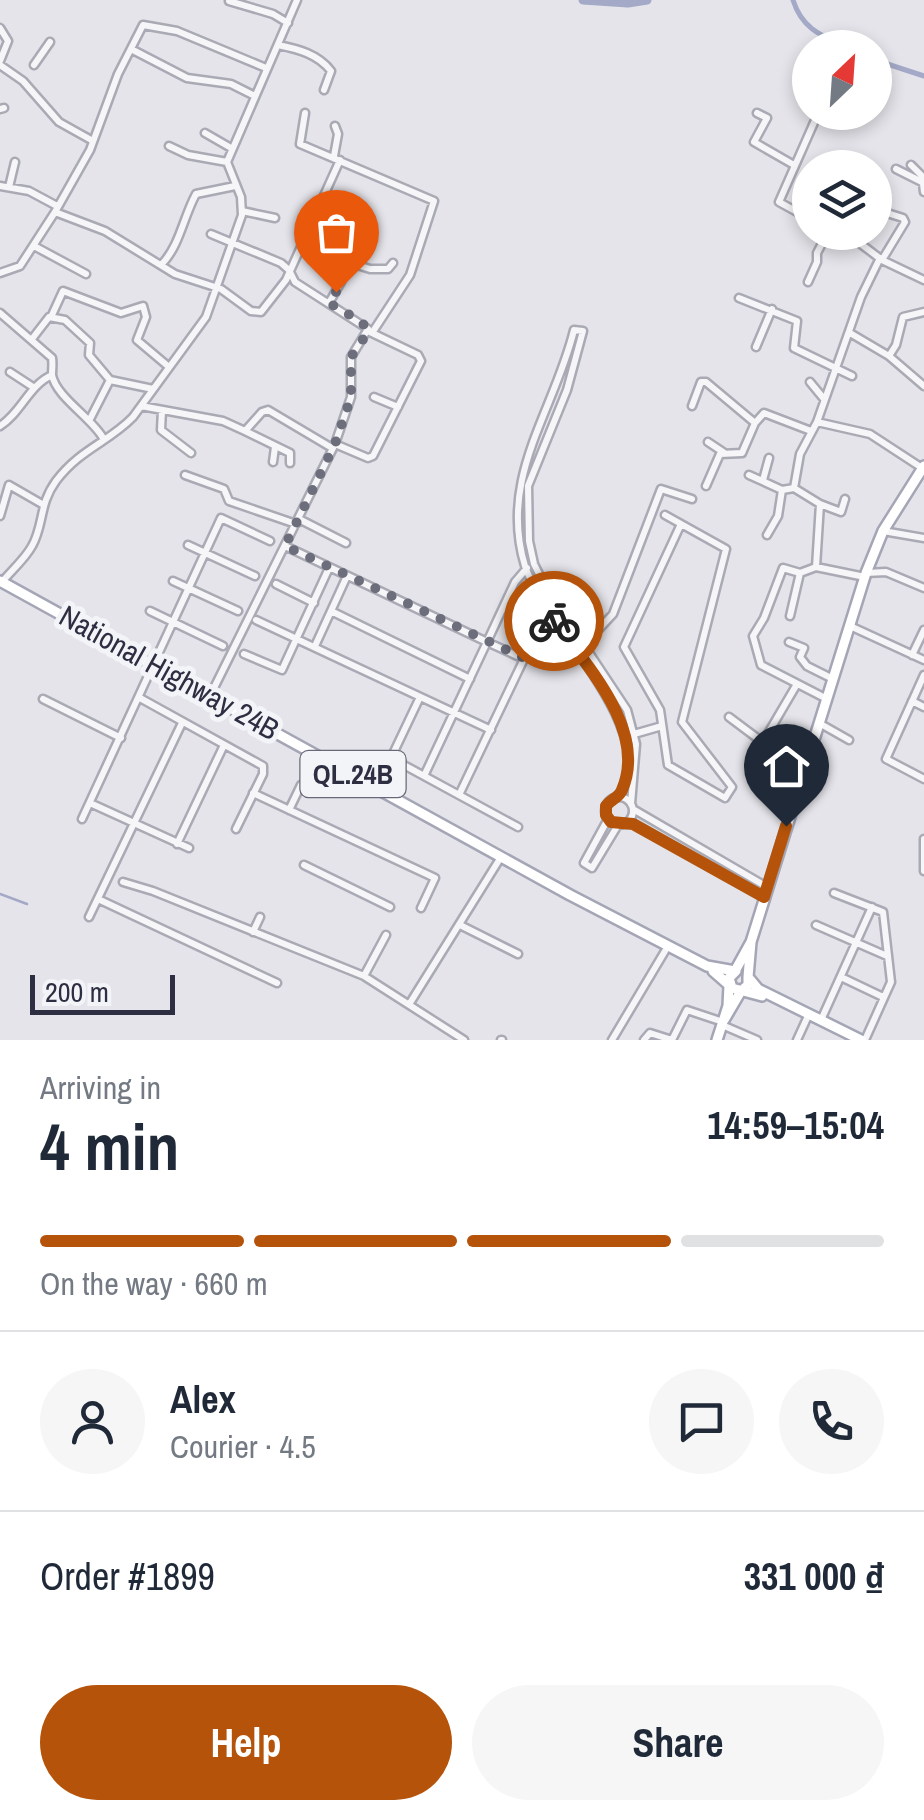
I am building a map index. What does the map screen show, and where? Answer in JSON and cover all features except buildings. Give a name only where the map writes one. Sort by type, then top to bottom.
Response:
[{"type":"main road","points":[[717,1040],[730,975],[750,942],[866,575],[883,530],[923,467]]},
{"type":"main road","name":"National Highway 24B","points":[[1,581],[707,966]]},
{"type":"main road","points":[[723,1022],[748,984],[750,942]]},
{"type":"main road","points":[[707,966],[742,971],[754,986],[775,999],[844,1036],[864,1040]]},
{"type":"main road","points":[[707,966],[741,991],[775,999]]},
{"type":"street","points":[[1,581],[33,545],[42,504],[69,465],[124,426],[206,318],[242,211],[241,196],[227,162],[231,148],[297,0]]},
{"type":"street","points":[[229,1],[288,22]]},
{"type":"street","points":[[0,273],[20,266],[56,209],[92,141],[130,48],[146,24],[176,30],[266,68]]},
{"type":"street","points":[[0,28],[8,41],[0,65],[23,81],[64,126],[92,141]]},
{"type":"street","points":[[34,65],[50,42]]},
{"type":"street","points":[[278,45],[310,54],[326,64],[331,70],[324,90]]},
{"type":"street","points":[[130,48],[187,78],[231,84],[256,96]]},
{"type":"street","points":[[210,696],[333,446],[351,397],[351,357],[410,275],[434,201],[300,144],[304,113]]},
{"type":"street","points":[[757,113],[767,118],[754,142],[792,165]]},
{"type":"street","points":[[15,162],[4,186],[29,191],[175,274],[214,288],[251,311],[261,312],[273,301],[289,270],[337,158],[335,126]]},
{"type":"street","points":[[205,133],[231,148]]},
{"type":"street","points":[[169,146],[188,155],[227,162]]},
{"type":"street","points":[[911,164],[922,176],[924,192]]},
{"type":"street","points":[[896,169],[922,182]]},
{"type":"street","points":[[792,171],[779,202],[792,209]]},
{"type":"street","points":[[162,264],[175,250],[180,228],[196,194],[235,186]]},
{"type":"street","points":[[242,211],[275,218]]},
{"type":"street","points":[[892,213],[905,222],[892,242]]},
{"type":"street","points":[[329,303],[366,218]]},
{"type":"street","points":[[310,225],[337,234]]},
{"type":"street","points":[[212,234],[289,270],[295,282],[362,322],[370,332],[421,358],[374,456],[368,458],[333,446],[266,409],[245,431]]},
{"type":"street","points":[[34,246],[86,274]]},
{"type":"street","points":[[808,282],[818,250]]},
{"type":"street","points":[[869,250],[924,280]]},
{"type":"street","points":[[794,488],[798,460],[862,297],[887,250]]},
{"type":"street","points":[[348,262],[370,269],[393,264]]},
{"type":"street","points":[[32,340],[65,291],[121,313],[143,306],[146,317],[137,340],[170,367]]},
{"type":"street","points":[[738,298],[797,321],[794,348],[852,376]]},
{"type":"street","points":[[756,346],[772,310]]},
{"type":"street","points":[[889,356],[904,318],[924,312]]},
{"type":"street","points":[[0,313],[52,358],[52,375],[73,406],[90,418],[104,438]]},
{"type":"street","points":[[52,315],[65,320],[90,342],[89,356],[110,380],[153,389]]},
{"type":"street","points":[[574,330],[583,331],[577,357],[528,486],[529,541],[530,566],[580,641],[611,685],[634,734],[632,818],[621,824],[592,868],[584,864],[608,819],[606,806],[617,797],[626,772],[627,745],[620,720],[549,612],[520,542],[518,484],[558,386],[574,330]]},
{"type":"street","points":[[850,333],[889,356],[924,386]]},
{"type":"street","points":[[10,372],[33,387]]},
{"type":"street","points":[[0,426],[33,387],[52,375]]},
{"type":"street","points":[[90,418],[110,380]]},
{"type":"street","points":[[692,406],[701,382],[706,382],[755,423]]},
{"type":"street","points":[[810,382],[824,399]]},
{"type":"street","points":[[374,397],[398,406]]},
{"type":"street","points":[[142,406],[222,421],[292,454],[290,463]]},
{"type":"street","points":[[162,410],[159,427],[166,437],[190,453]]},
{"type":"street","points":[[708,442],[722,452],[740,455],[755,423],[761,415],[769,414],[811,431]]},
{"type":"street","points":[[816,422],[870,434],[923,467]]},
{"type":"street","points":[[272,462],[275,447]]},
{"type":"street","points":[[706,486],[722,452]]},
{"type":"street","points":[[763,480],[769,458]]},
{"type":"street","points":[[185,475],[224,489],[229,500],[346,543]]},
{"type":"street","points":[[749,475],[782,490],[794,488],[841,512],[845,499]]},
{"type":"street","points":[[0,516],[10,485],[42,504]]},
{"type":"street","points":[[572,647],[613,614],[662,488],[692,499]]},
{"type":"street","points":[[767,535],[778,516],[782,490]]},
{"type":"street","points":[[816,568],[820,504]]},
{"type":"street","points":[[665,515],[726,549],[682,722],[732,787],[729,796],[720,797],[668,765],[660,710],[626,653],[624,641],[681,524]]},
{"type":"street","points":[[82,819],[221,518],[270,541]]},
{"type":"street","points":[[883,530],[924,538]]},
{"type":"street","points":[[188,545],[255,576]]},
{"type":"street","points":[[285,546],[524,658]]},
{"type":"street","points":[[424,776],[515,582],[530,566]]},
{"type":"street","points":[[244,654],[282,670],[329,568]]},
{"type":"street","points":[[827,699],[760,664],[753,636],[783,568],[800,573],[816,568],[866,575],[886,572],[924,588]]},
{"type":"street","points":[[790,616],[800,573]]},
{"type":"street","points":[[315,646],[347,576]]},
{"type":"street","points":[[173,581],[238,611]]},
{"type":"street","points":[[276,584],[314,603]]},
{"type":"street","points":[[331,610],[470,678]]},
{"type":"street","points":[[150,612],[223,646]]},
{"type":"street","points":[[458,795],[542,619],[549,612]]},
{"type":"street","points":[[256,620],[490,730]]},
{"type":"street","points":[[848,626],[924,660]]},
{"type":"street","points":[[912,655],[924,630]]},
{"type":"street","points":[[789,642],[804,648],[800,657],[808,666],[832,679]]},
{"type":"street","points":[[924,675],[886,759],[922,778],[924,768]]},
{"type":"street","points":[[763,742],[797,684]]},
{"type":"street","points":[[420,697],[391,758],[518,827]]},
{"type":"street","points":[[140,698],[263,766],[236,829]]},
{"type":"street","points":[[43,699],[120,738]]},
{"type":"street","points":[[912,700],[924,707]]},
{"type":"street","points":[[729,717],[763,742],[806,764]]},
{"type":"street","points":[[620,720],[629,718]]},
{"type":"street","points":[[90,917],[182,722]]},
{"type":"street","points":[[818,723],[850,740]]},
{"type":"street","points":[[634,734],[662,726]]},
{"type":"street","points":[[177,844],[224,745]]},
{"type":"street","points":[[289,810],[300,784]]},
{"type":"street","points":[[254,793],[435,878],[421,908]]},
{"type":"street","points":[[617,797],[765,892]]},
{"type":"street","points":[[90,803],[188,848]]},
{"type":"street","points":[[608,819],[633,824],[765,892]]},
{"type":"street","points":[[924,839],[924,871]]},
{"type":"street","points":[[410,1003],[501,856]]},
{"type":"street","points":[[716,870],[721,862]]},
{"type":"street","points":[[304,865],[390,906]]},
{"type":"street","points":[[123,882],[364,976],[464,1040]]},
{"type":"street","points":[[834,893],[883,912],[890,982],[864,1040]]},
{"type":"street","points":[[98,899],[278,982]]},
{"type":"street","points":[[821,1021],[872,907]]},
{"type":"street","points":[[253,932],[260,917]]},
{"type":"street","points":[[460,925],[518,954]]},
{"type":"street","points":[[816,925],[888,956]]},
{"type":"street","points":[[364,976],[386,935]]},
{"type":"street","points":[[612,1040],[668,946]]},
{"type":"street","points":[[841,978],[883,997]]},
{"type":"street","points":[[644,1040],[650,1033],[672,1040],[687,1010],[723,1022],[757,1040]]},
{"type":"street","points":[[797,1040],[808,1016]]},
{"type":"waterway","points":[[583,0],[647,0]]},
{"type":"waterway","points":[[793,0],[802,18],[815,30]]},
{"type":"waterway","points":[[892,66],[924,76]]},
{"type":"waterway","points":[[0,894],[27,904]]},
{"type":"way so far","points":[[336,292],[329,303],[362,322],[368,332],[351,357],[351,397],[335,444],[285,546],[524,658],[542,619],[549,612],[554,621]]},
{"type":"route","points":[[554,621],[603,690],[623,728],[626,772],[622,792],[606,806],[611,822],[633,824],[764,897],[786,826]]}]
